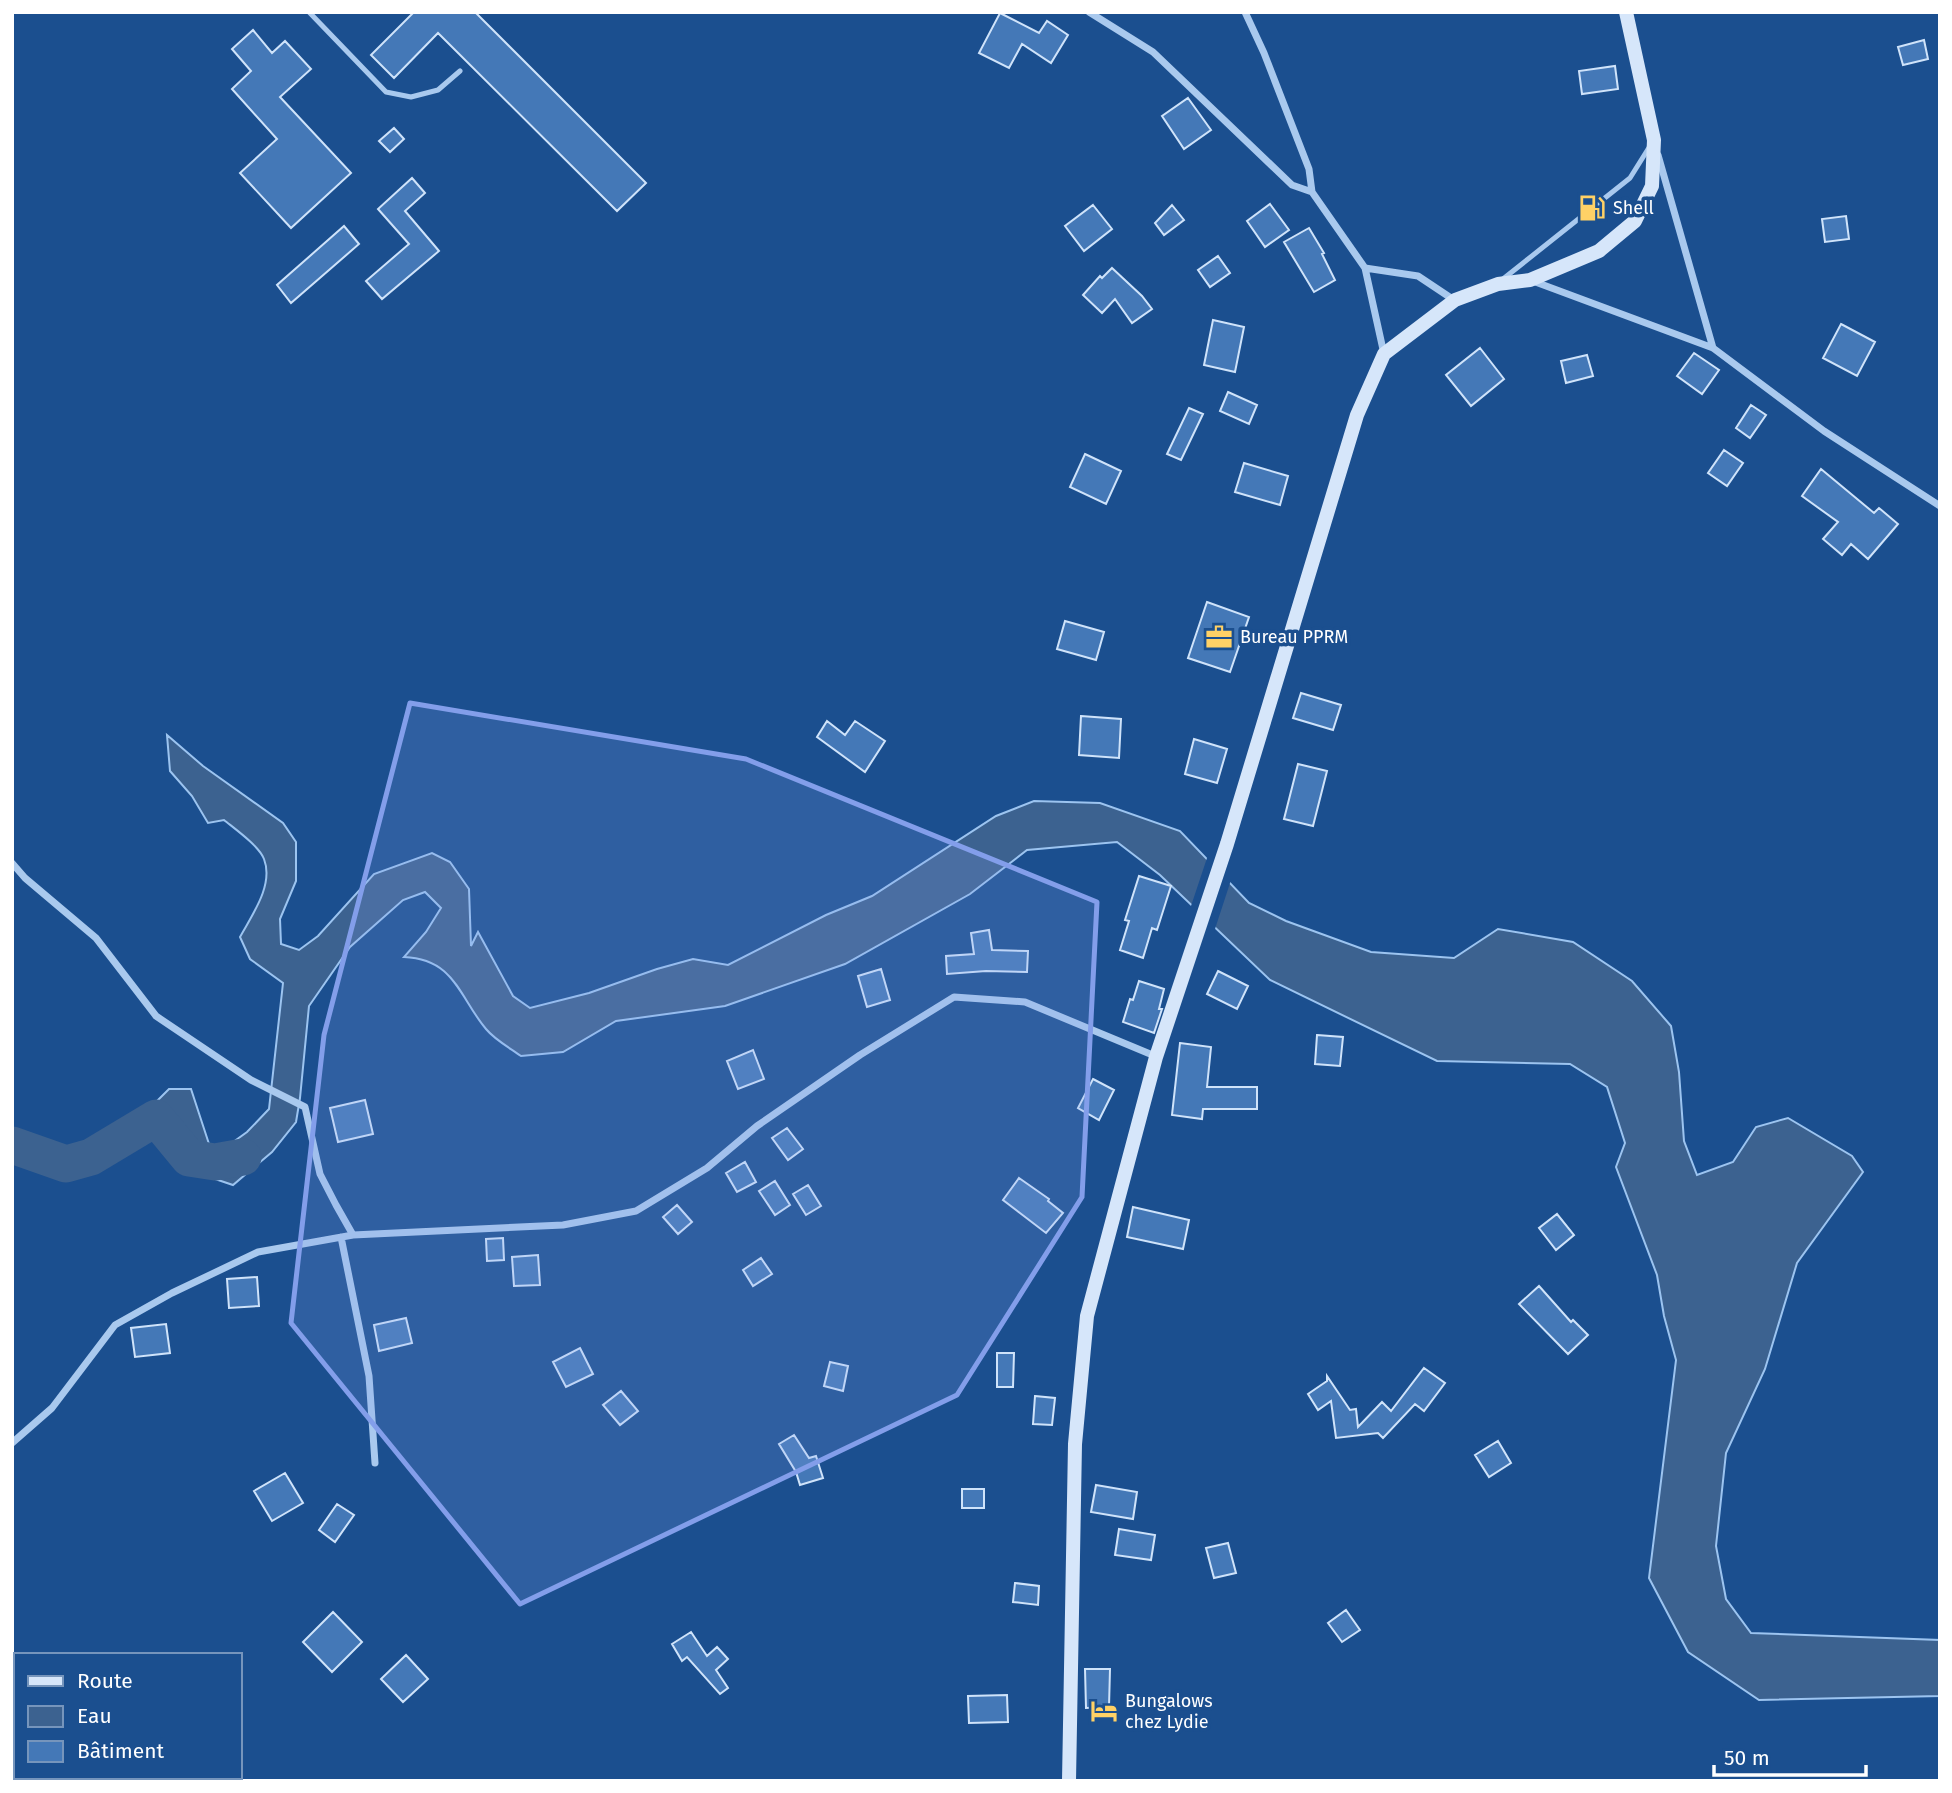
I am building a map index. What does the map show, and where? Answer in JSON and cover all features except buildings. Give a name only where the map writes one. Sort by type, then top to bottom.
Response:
[{"type":"main road","points":[[1069,1781],[1075,1444],[1087,1315],[1156,1057],[1227,844],[1357,415],[1384,354],[1455,300],[1498,284],[1530,280],[1599,251],[1635,221],[1652,186],[1654,140],[1626,12]]},
{"type":"street","points":[[1089,12],[1153,52],[1292,185],[1312,192]]},
{"type":"street","points":[[1244,12],[1264,52],[1309,169],[1312,192],[1365,268],[1384,354]]},
{"type":"street","points":[[1654,140],[1713,348]]},
{"type":"street","points":[[1365,268],[1418,276],[1455,300]]},
{"type":"street","points":[[1530,280],[1713,348],[1824,431],[1940,506]]},
{"type":"street","points":[[12,863],[24,878],[96,938],[156,1016],[251,1080],[305,1107],[320,1174],[353,1235]]},
{"type":"street","points":[[12,1443],[52,1408],[115,1325],[172,1293],[258,1252],[353,1235],[563,1225],[636,1211],[707,1168],[757,1126],[860,1055],[954,997],[1025,1002],[1156,1057]]},
{"type":"street","points":[[341,1237],[369,1376],[375,1463]]},
{"type":"lane","points":[[309,12],[386,92],[411,97],[438,90],[460,71]]},
{"type":"lane","points":[[1498,284],[1630,178],[1654,140]]},
{"type":"highlighted area","points":[[410,703],[746,759],[1097,902],[1082,1197],[957,1395],[520,1604],[291,1323],[324,1035]]},
{"type":"water","points":[[167,735],[203,766],[283,823],[296,842],[296,881],[280,919],[281,944],[299,950],[318,936],[374,874],[432,853],[450,862],[469,889],[471,946],[478,932],[513,996],[530,1008],[589,993],[693,959],[728,965],[826,915],[872,896],[996,816],[1034,801],[1100,803],[1180,831],[1249,903],[1286,921],[1371,952],[1454,958],[1498,929],[1573,942],[1632,981],[1671,1026],[1679,1072],[1684,1141],[1697,1175],[1733,1162],[1756,1127],[1788,1118],[1852,1156],[1863,1172],[1797,1263],[1765,1369],[1726,1453],[1716,1546],[1726,1599],[1751,1633],[1940,1640],[1940,1696],[1759,1700],[1688,1652],[1649,1578],[1676,1360],[1664,1316],[1657,1275],[1616,1167],[1625,1143],[1607,1087],[1570,1064],[1437,1061],[1270,980],[1160,875],[1117,842],[1027,850],[970,894],[845,964],[725,1006],[616,1021],[563,1052],[521,1056],[486,1029],[445,972],[421,959],[404,957],[426,932],[441,908],[425,892],[403,900],[350,947],[309,1006],[296,1122],[272,1152],[233,1185],[206,1176],[180,1134],[157,1135],[145,1144],[144,1114],[169,1089],[191,1089],[210,1147],[229,1145],[247,1132],[269,1109],[283,983],[250,959],[240,937],[256,910],[264,889],[264,859],[252,843],[224,820],[208,823],[192,796],[170,771]]},
{"type":"pier","points":[[1208,855],[1231,880],[1214,932],[1190,909]]},
{"type":"waterway","points":[[12,1145],[66,1164],[91,1157],[156,1118],[189,1158],[215,1162],[243,1157]]},
{"type":"place","name":"Shell","points":[[1592,208]]},
{"type":"place","name":"Bureau PPRM","points":[[1219,637]]},
{"type":"place","name":"Bungalows chez Lydie","points":[[1104,1711]]}]
